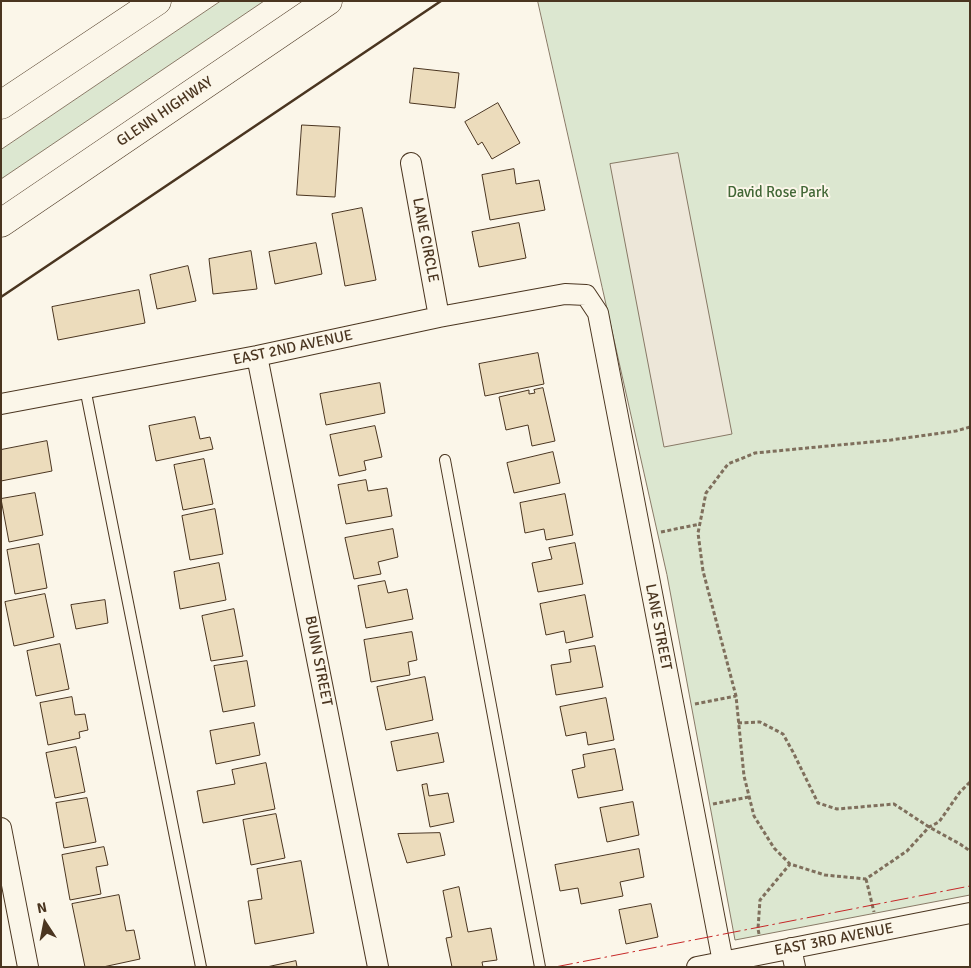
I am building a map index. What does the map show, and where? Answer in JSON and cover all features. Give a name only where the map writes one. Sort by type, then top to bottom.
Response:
[{"type":"highway","points":[[1,105],[157,1]]},
{"type":"highway","name":"GLENN HIGHWAY","points":[[1,223],[328,1]]},
{"type":"street","name":"LANE CIRCLE","points":[[411,164],[440,317]]},
{"type":"street","name":"EAST 2ND AVENUE","points":[[1,404],[257,356],[440,317],[565,294],[586,295]]},
{"type":"street","name":"LANE STREET","points":[[586,295],[598,313],[723,962]]},
{"type":"street","name":"BUNN STREET","points":[[257,356],[378,967]]},
{"type":"street","points":[[1,828],[28,967]]},
{"type":"street","name":"EAST 3RD AVENUE","points":[[698,967],[723,962],[793,957],[879,931],[970,913]]},
{"type":"lane","points":[[85,388],[201,967]]},
{"type":"lane","points":[[445,460],[540,967]]},
{"type":"path","points":[[970,427],[956,431],[891,440],[755,452],[728,464],[706,493],[698,533],[703,571],[736,696],[744,776],[754,816],[774,848],[790,864],[825,875],[866,878],[907,851],[929,827],[939,822],[960,792],[970,782]]},
{"type":"path","points":[[641,536],[700,524]]},
{"type":"path","points":[[674,708],[736,696]]},
{"type":"path","points":[[738,723],[760,722],[782,734],[818,803],[837,809],[894,804],[970,851]]},
{"type":"path","points":[[693,807],[749,797]]},
{"type":"path","points":[[758,929],[760,900],[790,864]]},
{"type":"path","points":[[866,878],[879,931]]},
{"type":"green space","points":[[221,1],[264,1],[1,179],[1,150]]},
{"type":"green space","name":"David Rose Park","points":[[538,1],[970,1],[970,895],[735,940],[667,575]]},
{"type":"shaded area","points":[[678,153],[732,434],[664,447],[610,164]]},
{"type":"building","points":[[414,68],[459,73],[455,108],[410,103]]},
{"type":"building","points":[[498,103],[520,143],[492,159],[482,142],[478,145],[465,122]]},
{"type":"building","points":[[302,125],[340,127],[335,197],[297,195]]},
{"type":"building","points":[[514,169],[516,184],[539,180],[545,210],[490,220],[482,175]]},
{"type":"building","points":[[362,208],[376,280],[345,286],[332,214]]},
{"type":"building","points":[[519,223],[526,258],[479,267],[472,232]]},
{"type":"building","points":[[316,243],[322,274],[275,284],[269,252]]},
{"type":"building","points":[[251,251],[257,289],[213,294],[209,259]]},
{"type":"building","points":[[188,266],[196,301],[157,309],[150,275]]},
{"type":"building","points":[[139,290],[145,323],[58,340],[52,307]]},
{"type":"building","points":[[538,353],[544,384],[485,396],[479,364]]},
{"type":"building","points":[[380,383],[385,413],[326,425],[320,394]]},
{"type":"building","points":[[543,388],[555,441],[532,446],[528,425],[506,430],[499,397],[529,390],[529,394],[535,393],[534,390]]},
{"type":"building","points":[[195,417],[200,439],[210,437],[213,449],[156,461],[149,426]]},
{"type":"building","points":[[375,426],[382,457],[364,461],[366,470],[339,476],[330,435]]},
{"type":"building","points":[[47,441],[52,471],[1,481],[1,450]]},
{"type":"building","points":[[553,452],[560,483],[514,493],[507,463]]},
{"type":"building","points":[[204,459],[213,504],[183,510],[174,465]]},
{"type":"building","points":[[366,480],[368,491],[387,488],[392,516],[346,524],[338,485]]},
{"type":"building","points":[[35,493],[43,535],[9,542],[1,499]]},
{"type":"building","points":[[565,494],[573,535],[546,540],[544,529],[525,533],[520,503]]},
{"type":"building","points":[[215,509],[223,554],[190,560],[182,516]]},
{"type":"building","points":[[393,529],[398,557],[378,562],[381,574],[354,579],[345,538]]},
{"type":"building","points":[[575,543],[583,584],[538,592],[532,563],[552,559],[549,548]]},
{"type":"building","points":[[39,544],[47,588],[15,594],[7,550]]},
{"type":"building","points":[[219,563],[226,600],[180,609],[174,572]]},
{"type":"building","points":[[385,581],[388,593],[407,589],[413,619],[366,628],[358,586]]},
{"type":"building","points":[[45,594],[54,637],[14,646],[5,602]]},
{"type":"building","points":[[585,595],[593,637],[566,643],[564,631],[546,635],[540,604]]},
{"type":"building","points":[[105,600],[108,623],[76,629],[71,605]]},
{"type":"building","points":[[234,609],[243,656],[211,661],[202,616]]},
{"type":"building","points":[[412,632],[417,660],[408,662],[410,675],[371,682],[364,640]]},
{"type":"building","points":[[60,644],[69,689],[36,696],[27,651]]},
{"type":"building","points":[[595,646],[603,687],[556,695],[551,665],[571,662],[569,650]]},
{"type":"building","points":[[247,661],[255,706],[223,712],[214,666]]},
{"type":"building","points":[[425,677],[433,720],[386,730],[377,687]]},
{"type":"building","points":[[72,697],[75,715],[85,714],[88,730],[79,732],[80,738],[48,745],[40,703]]},
{"type":"building","points":[[606,698],[614,740],[588,745],[586,732],[566,736],[560,707]]},
{"type":"building","points":[[254,723],[260,755],[216,764],[210,731]]},
{"type":"building","points":[[438,733],[444,762],[397,771],[391,742]]},
{"type":"building","points":[[76,747],[85,792],[55,798],[46,753]]},
{"type":"building","points":[[615,749],[623,790],[578,798],[572,770],[585,767],[583,755]]},
{"type":"building","points":[[266,763],[275,809],[203,823],[197,791],[235,784],[232,770]]},
{"type":"building","points":[[427,784],[429,796],[448,793],[454,822],[430,827],[422,785]]},
{"type":"building","points":[[87,798],[96,842],[64,848],[56,803]]},
{"type":"building","points":[[633,802],[639,835],[607,842],[600,808]]},
{"type":"building","points":[[276,814],[285,858],[251,865],[243,820]]},
{"type":"building","points":[[440,833],[445,855],[407,863],[398,834]]},
{"type":"building","points":[[104,847],[108,865],[96,867],[101,894],[70,900],[62,855]]},
{"type":"building","points":[[639,849],[644,877],[620,882],[623,896],[581,904],[578,888],[560,891],[555,865]]},
{"type":"building","points":[[301,861],[314,933],[255,944],[248,901],[262,899],[257,869]]},
{"type":"building","points":[[459,887],[468,932],[491,928],[497,960],[482,962],[483,967],[452,967],[446,938],[452,937],[443,891]]},
{"type":"building","points":[[119,895],[126,931],[134,930],[140,959],[103,967],[85,967],[72,904]]},
{"type":"building","points":[[651,904],[658,937],[626,944],[619,910]]},
{"type":"building","points":[[296,961],[297,967],[267,967]]},
{"type":"wall","points":[[1,297],[441,1]]},
{"type":"power","points":[[555,967],[970,886]]}]
